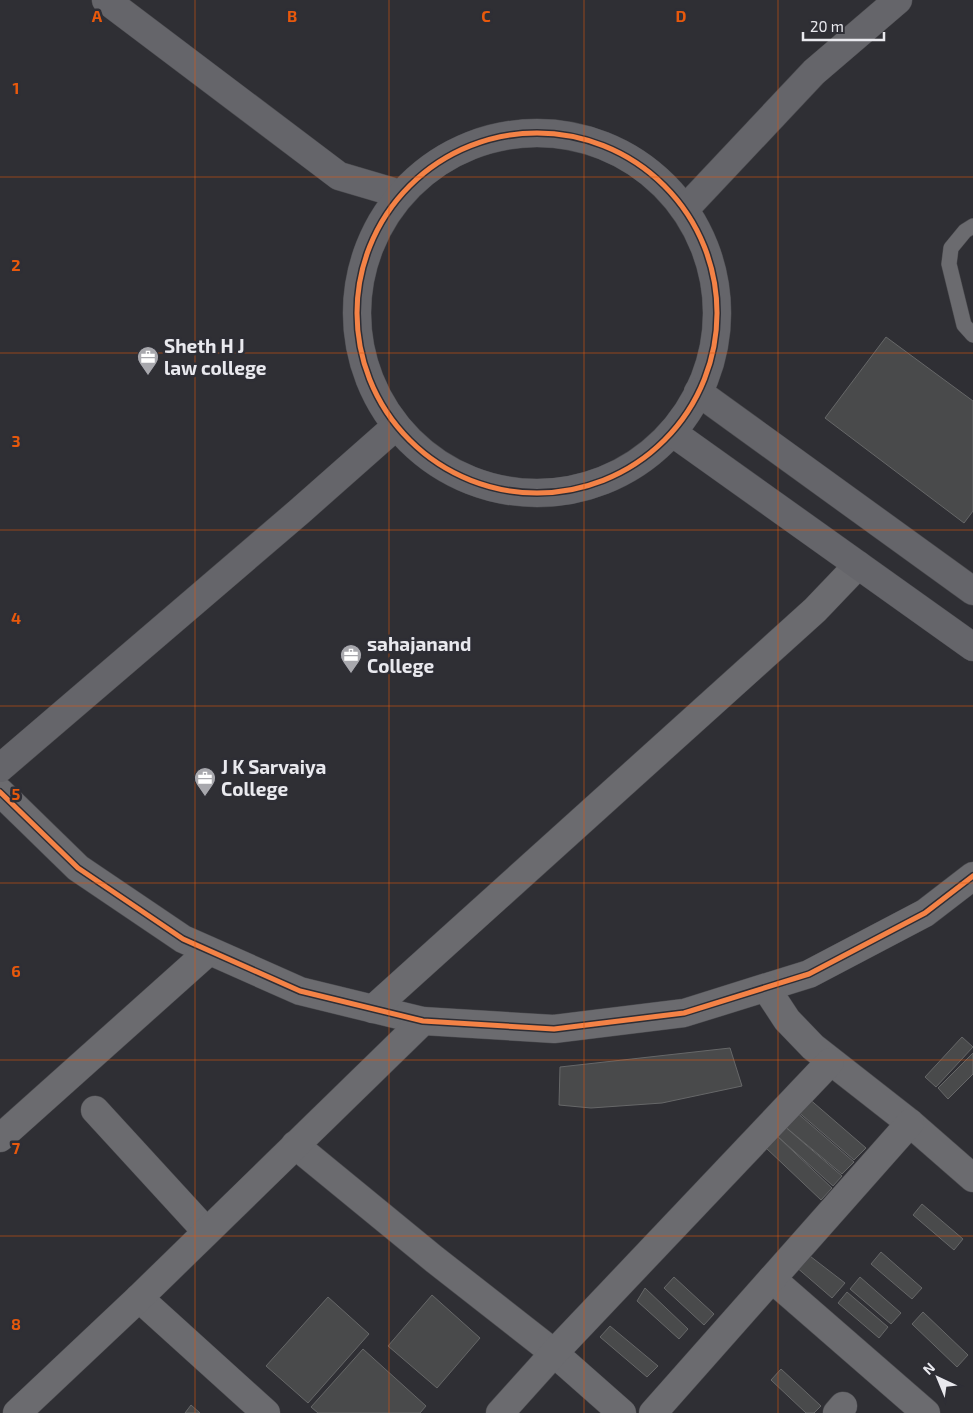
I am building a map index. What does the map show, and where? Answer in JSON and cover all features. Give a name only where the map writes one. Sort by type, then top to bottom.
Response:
[{"type":"street","points":[[106,0],[339,176],[400,194]]},
{"type":"street","points":[[686,208],[814,72],[898,0]]},
{"type":"street","points":[[547,132],[600,143],[648,169],[686,208],[711,262],[718,323],[705,382],[672,433],[623,472],[564,492],[501,491],[442,468],[395,427],[365,372],[355,310],[368,248],[400,194],[443,159],[493,137],[547,132]]},
{"type":"street","points":[[698,392],[973,591]]},
{"type":"street","points":[[0,768],[293,518],[395,427]]},
{"type":"street","points":[[672,433],[973,647]]},
{"type":"street","points":[[373,1009],[815,610],[858,565]]},
{"type":"street","points":[[0,792],[78,868],[183,940],[300,991],[423,1021],[554,1029],[684,1013],[809,974],[925,913],[973,876]]},
{"type":"street","points":[[0,1138],[210,951]]},
{"type":"street","points":[[766,988],[787,1020],[813,1047],[910,1123],[973,1178]]},
{"type":"street","points":[[17,1413],[139,1298],[423,1021]]},
{"type":"street","points":[[500,1413],[554,1353],[830,1062]]},
{"type":"street","points":[[95,1110],[206,1232]]},
{"type":"street","points":[[652,1413],[910,1123]]},
{"type":"street","points":[[295,1145],[554,1353],[622,1413]]},
{"type":"street","points":[[772,1279],[926,1413]]},
{"type":"street","points":[[139,1298],[266,1413]]},
{"type":"lane","points":[[973,226],[965,231],[951,248],[949,264],[964,326],[973,335]]},
{"type":"building","points":[[886,337],[973,401],[973,511],[964,523],[825,418]]},
{"type":"building","points":[[962,1037],[973,1047],[936,1087],[925,1077]]},
{"type":"building","points":[[730,1048],[742,1086],[662,1103],[591,1108],[559,1105],[560,1067]]},
{"type":"building","points":[[973,1053],[973,1074],[948,1099],[938,1088]]},
{"type":"building","points":[[807,1097],[866,1148],[854,1160],[796,1110]]},
{"type":"building","points":[[795,1111],[854,1162],[842,1174],[783,1125]]},
{"type":"building","points":[[783,1125],[842,1176],[833,1186],[776,1135]]},
{"type":"building","points":[[776,1135],[832,1188],[821,1200],[766,1148]]},
{"type":"building","points":[[922,1204],[963,1239],[954,1250],[913,1215]]},
{"type":"building","points":[[881,1252],[922,1288],[912,1299],[871,1264]]},
{"type":"building","points":[[806,1253],[845,1283],[832,1298],[795,1266]]},
{"type":"building","points":[[674,1277],[714,1314],[704,1325],[664,1288]]},
{"type":"building","points":[[860,1277],[901,1313],[891,1324],[850,1289]]},
{"type":"building","points":[[645,1288],[688,1329],[679,1339],[637,1301]]},
{"type":"building","points":[[847,1292],[888,1327],[879,1338],[838,1303]]},
{"type":"building","points":[[432,1295],[480,1338],[437,1388],[388,1346]]},
{"type":"building","points":[[328,1297],[369,1334],[308,1403],[266,1366]]},
{"type":"building","points":[[923,1312],[968,1355],[957,1367],[912,1324]]},
{"type":"building","points":[[610,1326],[658,1366],[647,1377],[600,1337]]},
{"type":"building","points":[[363,1349],[426,1406],[420,1413],[318,1413],[311,1407]]},
{"type":"building","points":[[781,1369],[821,1406],[814,1413],[806,1413],[771,1380]]},
{"type":"building","points":[[191,1405],[200,1413],[185,1413]]},
{"type":"cycle path","points":[[537,133],[572,137],[606,147],[637,163],[664,186],[687,213],[703,244],[713,278],[717,313],[713,348],[703,382],[687,413],[664,440],[637,463],[606,479],[572,489],[537,493],[502,489],[468,479],[437,463],[410,440],[387,413],[371,382],[361,348],[357,313],[361,278],[371,244],[387,213],[410,186],[437,163],[468,147],[502,137],[537,133]]},
{"type":"cycle path","points":[[0,792],[78,868],[183,939],[300,991],[423,1021],[554,1029],[684,1013],[809,974],[925,913],[973,876]]},
{"type":"place","name":"Sheth H J law college","points":[[148,376]]},
{"type":"place","name":"sahajanand College","points":[[351,674]]},
{"type":"place","name":"J K Sarvaiya College","points":[[205,797]]}]
